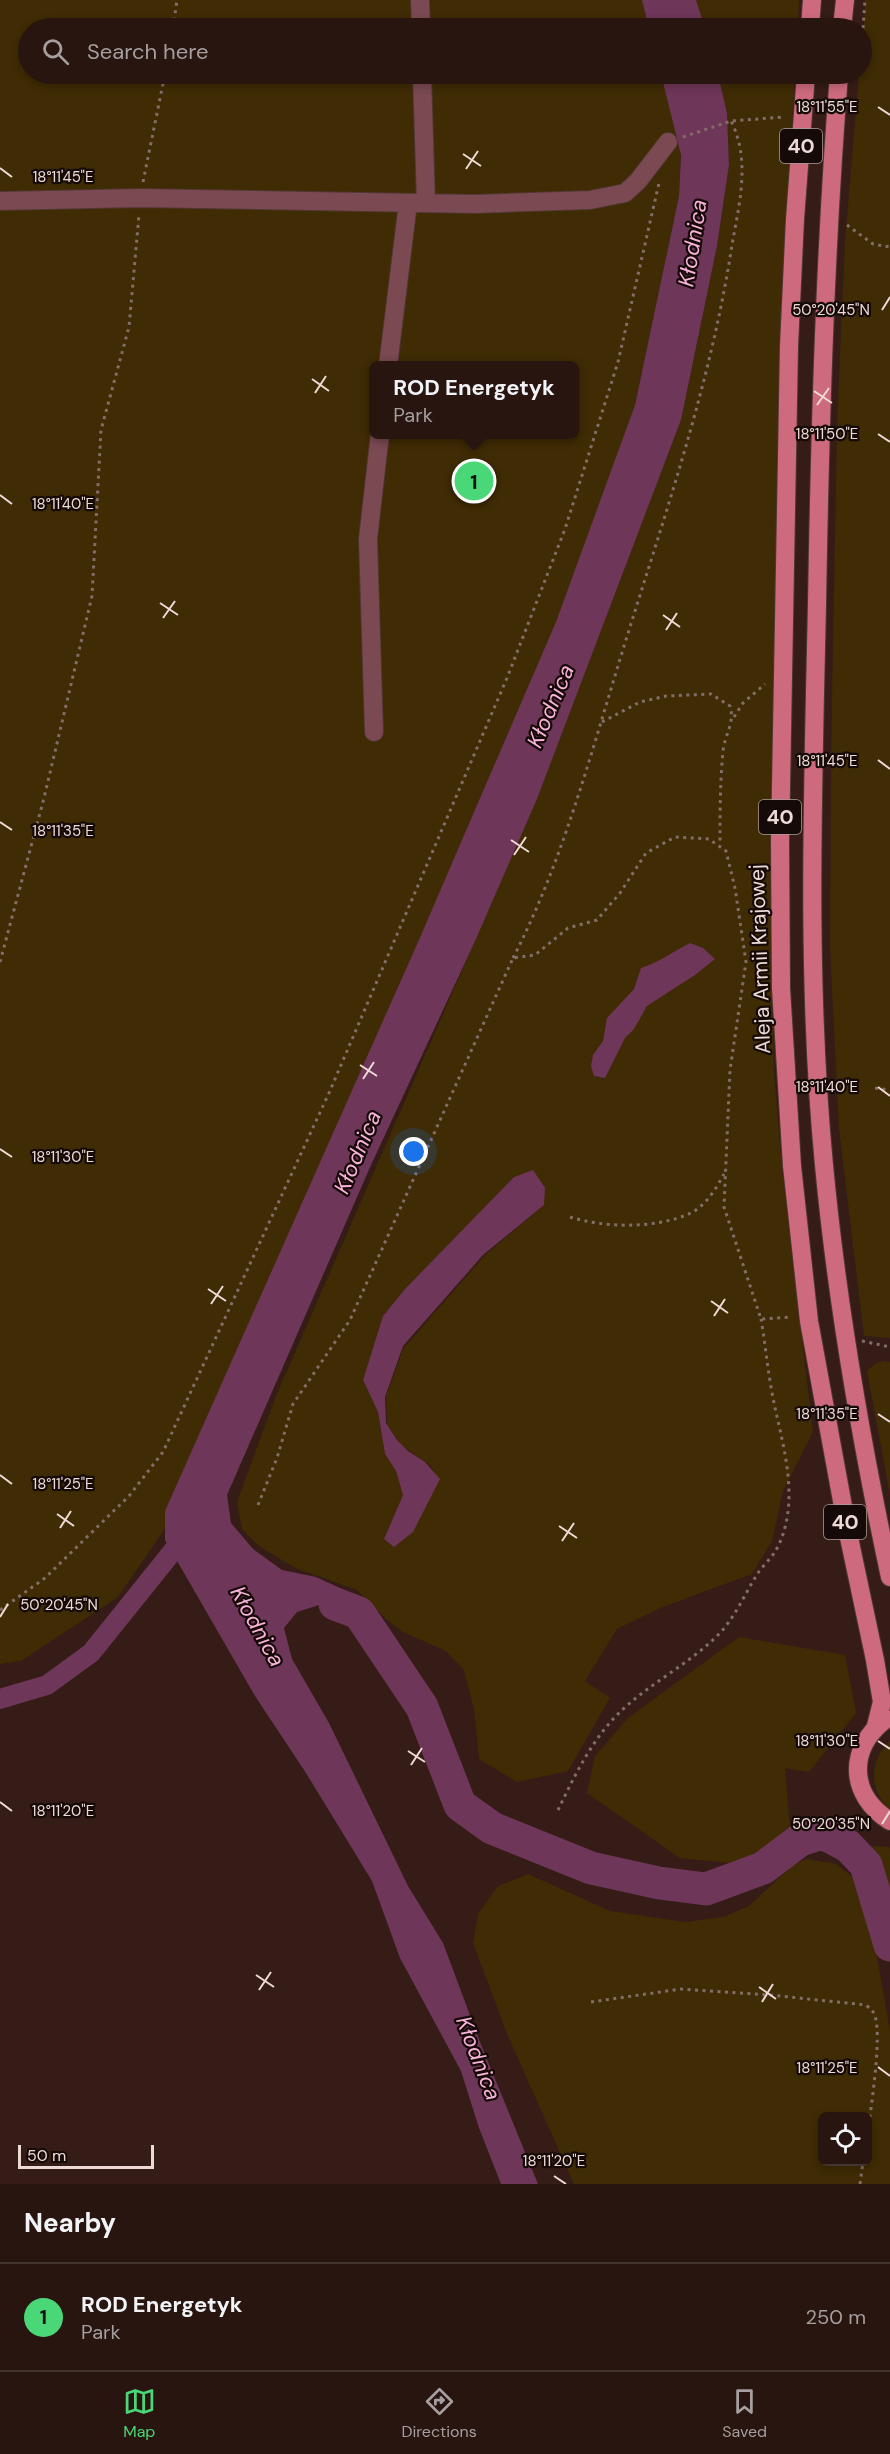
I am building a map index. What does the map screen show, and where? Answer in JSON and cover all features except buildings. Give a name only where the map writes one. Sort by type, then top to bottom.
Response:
[{"type":"main road","points":[[811,18],[812,0]]},
{"type":"main road","points":[[843,18],[845,0]]},
{"type":"main road","name":"Aleja Armii Krajowej","points":[[805,84],[795,219],[790,335],[782,674],[781,988],[792,1166],[809,1321],[847,1528],[875,1660],[883,1722]]},
{"type":"main road","name":"40","points":[[838,84],[822,350],[814,764],[814,989],[824,1164],[843,1322],[861,1433],[890,1577]]},
{"type":"main road","name":"40","points":[[883,1722],[867,1737],[861,1750],[858,1778],[862,1792],[870,1804],[890,1821]]},
{"type":"lane","points":[[420,0],[421,18]]},
{"type":"lane","points":[[389,361],[417,203],[422,84]]},
{"type":"lane","points":[[0,201],[140,198],[475,204],[591,200],[625,193],[638,181],[668,142]]},
{"type":"lane","points":[[374,732],[368,539],[380,439]]},
{"type":"path","points":[[174,18],[177,0]]},
{"type":"path","points":[[863,18],[865,0]]},
{"type":"path","points":[[0,962],[44,798],[92,596],[101,430],[129,327],[140,198],[163,84]]},
{"type":"path","points":[[668,142],[731,121],[792,116]]},
{"type":"path","points":[[258,1505],[277,1458],[293,1404],[350,1320],[538,906],[601,723],[678,481],[704,386],[724,297],[742,175],[740,142],[731,121]]},
{"type":"path","points":[[0,1610],[45,1578],[121,1504],[163,1452],[324,1104],[507,678],[565,529],[618,362],[660,180]]},
{"type":"path","points":[[847,226],[873,244],[890,247]]},
{"type":"path","points":[[720,846],[720,788],[724,747],[734,717],[743,703],[760,687],[782,674]]},
{"type":"path","points":[[601,723],[640,702],[666,696],[711,694],[730,706],[734,717]]},
{"type":"path","points":[[513,958],[535,955],[568,928],[597,920],[620,893],[646,853],[675,837],[710,839],[726,851],[735,888],[746,962],[730,1070],[724,1207],[761,1319],[771,1387],[788,1470],[789,1496],[784,1533],[775,1552],[761,1568],[720,1633],[618,1714],[602,1733],[558,1810]]},
{"type":"path","points":[[875,1088],[890,1089]]},
{"type":"path","points":[[570,1217],[584,1221],[629,1225],[664,1221],[692,1212],[712,1195],[725,1173]]},
{"type":"path","points":[[761,1319],[789,1317]]},
{"type":"path","points":[[861,1340],[890,1347]]},
{"type":"path","points":[[591,2002],[681,1989],[866,2005],[873,2010],[876,2018],[876,2042],[869,2112]]},
{"type":"path","points":[[860,2184],[862,2166]]},
{"type":"shaded area","points":[[0,0],[646,0],[652,18],[18,18],[18,84],[672,84],[682,121],[679,196],[635,405],[609,489],[528,694],[395,994],[164,1530],[118,1597],[21,1661],[0,1664]]},
{"type":"shaded area","points":[[696,0],[799,0],[798,18],[702,18]]},
{"type":"shaded area","points":[[865,0],[890,0],[890,1338],[864,1336],[839,1129],[830,948],[837,428],[845,241],[858,84],[872,84],[872,18],[864,18]]},
{"type":"shaded area","points":[[720,84],[794,84],[782,294],[777,459],[772,973],[774,1073],[783,1178],[813,1432],[783,1491],[772,1541],[752,1574],[660,1608],[617,1629],[585,1681],[610,1698],[568,1771],[517,1782],[479,1759],[474,1709],[464,1670],[446,1651],[403,1632],[386,1619],[357,1590],[295,1568],[259,1546],[242,1529],[237,1502],[276,1396],[537,799],[681,420],[717,246],[729,165],[727,113]],"holes":[[[533,1170],[544,1205],[485,1255],[403,1349],[386,1396],[387,1425],[401,1445],[431,1466],[438,1480],[384,1539],[403,1495],[396,1471],[385,1454],[378,1412],[363,1380],[383,1316],[405,1289],[514,1177]]]},
{"type":"shaded area","points":[[883,1361],[890,1362],[890,1495],[867,1371]]},
{"type":"shaded area","points":[[739,1637],[845,1655],[856,1713],[809,1772],[785,1768],[790,1830],[739,1864],[680,1858],[587,1793],[595,1756],[628,1718]]},
{"type":"shaded area","points":[[890,1741],[890,1810],[878,1793],[874,1776],[878,1758]]},
{"type":"shaded area","points":[[871,1846],[889,1847],[890,1849],[890,1917]]},
{"type":"shaded area","points":[[807,1859],[836,1864],[858,1881],[873,1934],[890,2031],[890,2184],[574,2184],[508,2036],[473,1943],[478,1914],[498,1886],[528,1874],[610,1911],[685,1922],[723,1917],[749,1906],[794,1864]]},
{"type":"water","points":[[642,0],[696,0],[702,18],[646,18]]},
{"type":"water","name":"Kłodnica","points":[[663,84],[720,84],[727,113],[729,165],[717,246],[681,420],[537,799],[476,939],[371,1165],[227,1495],[231,1523],[253,1549],[282,1570],[316,1577],[353,1594],[378,1623],[363,1638],[344,1616],[319,1605],[297,1612],[284,1628],[292,1659],[329,1723],[408,1886],[443,1943],[480,2042],[538,2184],[501,2184],[479,2128],[461,2071],[400,1958],[372,1881],[306,1773],[255,1696],[165,1540],[165,1511],[418,942],[556,622],[635,405],[679,196],[681,155]]},
{"type":"water","points":[[690,943],[703,948],[715,959],[647,1006],[634,1029],[625,1038],[605,1078],[594,1076],[591,1066],[593,1055],[603,1041],[607,1018],[634,989],[641,968]]},
{"type":"water","points":[[533,1170],[545,1188],[544,1205],[483,1255],[403,1346],[385,1397],[386,1423],[397,1440],[408,1451],[425,1462],[440,1479],[413,1532],[394,1547],[384,1539],[403,1495],[396,1471],[385,1454],[378,1412],[363,1380],[383,1316],[405,1289],[514,1177]]},
{"type":"waterway","points":[[0,1699],[47,1685],[91,1653],[189,1531]]},
{"type":"waterway","points":[[335,1604],[359,1613],[422,1707],[460,1805],[492,1828],[591,1868],[659,1883],[706,1889],[763,1868],[800,1840],[823,1833],[848,1846],[866,1865],[890,1945]]},
{"type":"place","name":"ROD Energetyk","points":[[474,481]]}]
